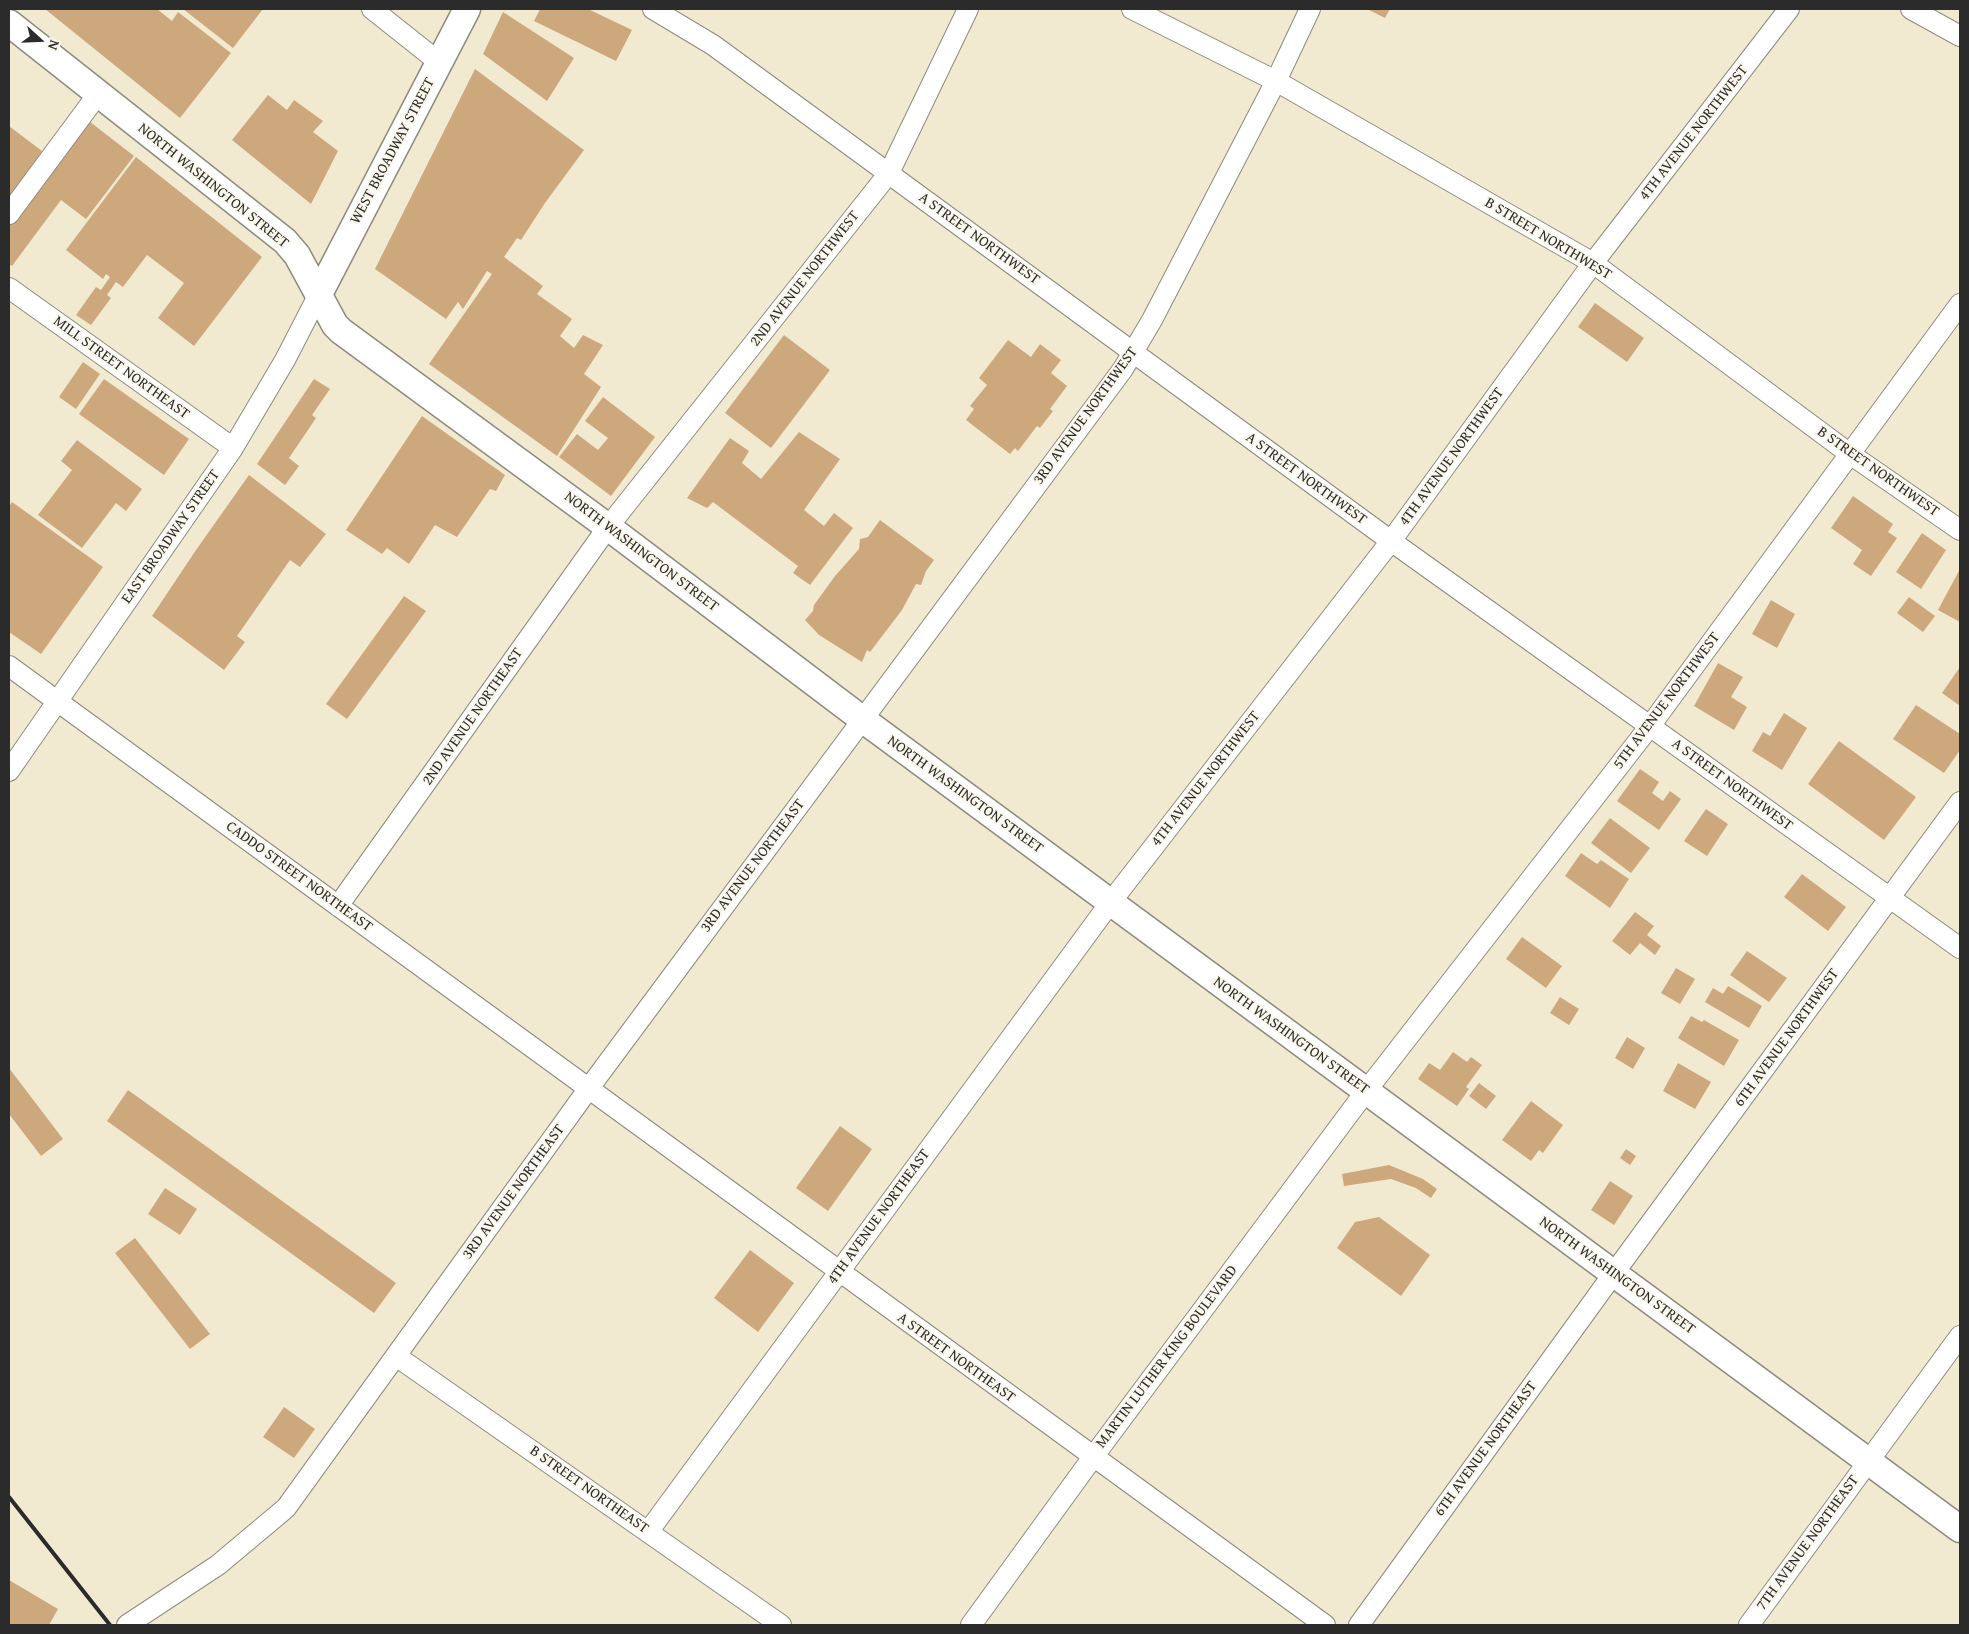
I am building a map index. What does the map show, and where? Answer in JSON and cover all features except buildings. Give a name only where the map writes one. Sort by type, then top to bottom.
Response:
[{"type":"main road","name":"WEST BROADWAY STREET","points":[[319,294],[467,9]]},
{"type":"main road","name":"NORTH WASHINGTON STREET","points":[[9,23],[285,241],[297,255],[340,331],[608,527],[1110,903],[1960,1529]]},
{"type":"street","points":[[372,9],[440,63]]},
{"type":"street","name":"2ND AVENUE NORTHWEST","points":[[608,527],[889,174],[968,9]]},
{"type":"street","name":"B STREET NORTHWEST","points":[[1132,9],[1276,81],[1594,263],[1850,454],[1960,530]]},
{"type":"street","name":"3RD AVENUE NORTHWEST","points":[[862,719],[1123,369],[1152,320],[1276,81],[1310,9]]},
{"type":"street","name":"4TH AVENUE NORTHWEST","points":[[1110,903],[1391,541],[1594,263],[1789,9]]},
{"type":"street","points":[[1911,9],[1960,36]]},
{"type":"street","name":"A STREET NORTHWEST","points":[[657,10],[713,45],[1391,541],[1960,948]]},
{"type":"street","points":[[9,214],[98,94]]},
{"type":"street","name":"MILL STREET NORTHEAST","points":[[9,288],[232,448]]},
{"type":"street","name":"EAST BROADWAY STREET","points":[[9,771],[232,448],[285,360],[319,294]]},
{"type":"street","name":"5TH AVENUE NORTHWEST","points":[[1366,1091],[1650,726],[1960,304]]},
{"type":"street","name":"2ND AVENUE NORTHEAST","points":[[338,906],[608,527]]},
{"type":"street","name":"CADDO STREET NORTHEAST","points":[[9,666],[589,1088]]},
{"type":"street","name":"3RD AVENUE NORTHEAST","points":[[127,1625],[218,1565],[278,1516],[300,1490],[589,1088],[862,719]]},
{"type":"street","name":"6TH AVENUE NORTHWEST","points":[[1614,1273],[1960,802]]},
{"type":"street","name":"4TH AVENUE NORTHEAST","points":[[648,1532],[1110,903]]},
{"type":"street","name":"A STREET NORTHEAST","points":[[589,1088],[1325,1625]]},
{"type":"street","name":"MARTIN LUTHER KING BOULEVARD","points":[[971,1625],[1093,1457],[1366,1091]]},
{"type":"street","name":"6TH AVENUE NORTHEAST","points":[[1359,1625],[1614,1273]]},
{"type":"street","name":"7TH AVENUE NORTHEAST","points":[[1749,1625],[1960,1336]]},
{"type":"street","name":"B STREET NORTHEAST","points":[[396,1356],[781,1625]]},
{"type":"railway","points":[[9,1497],[110,1625]]}]
